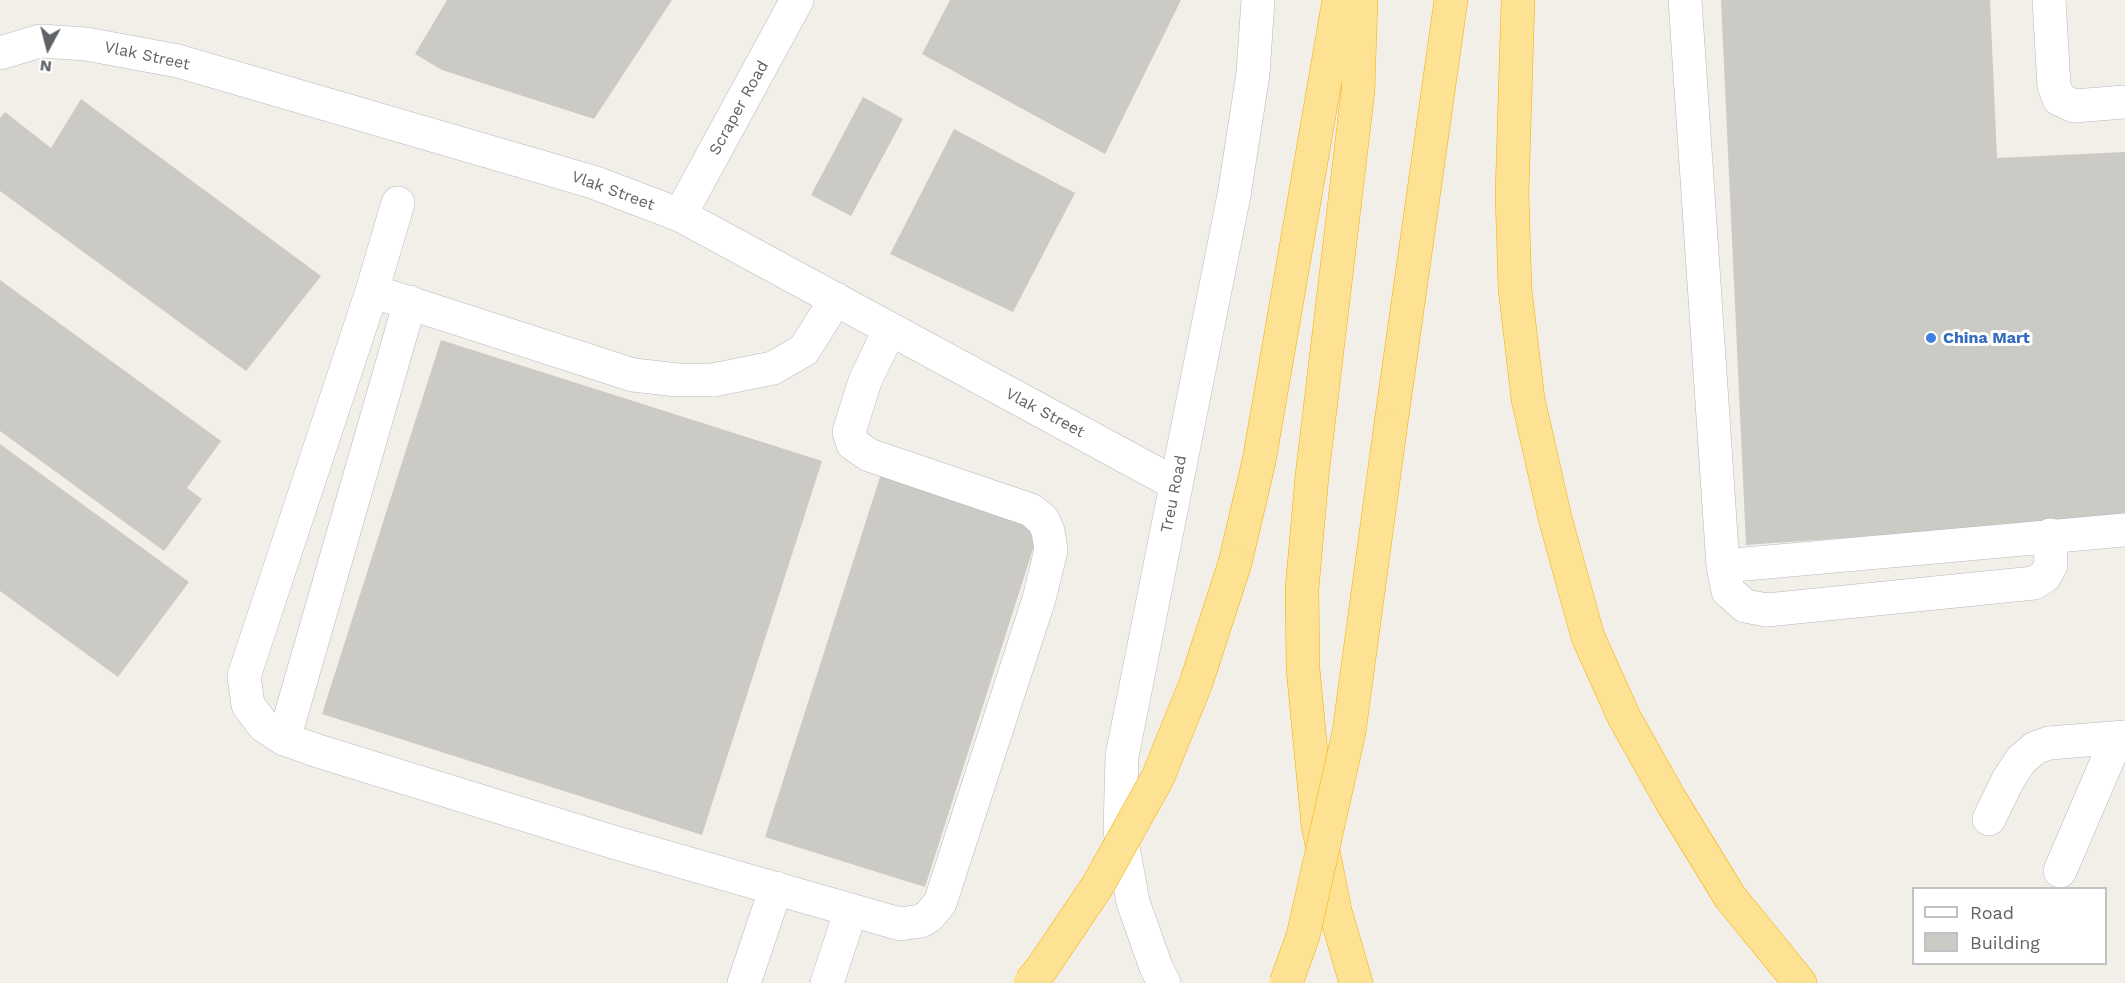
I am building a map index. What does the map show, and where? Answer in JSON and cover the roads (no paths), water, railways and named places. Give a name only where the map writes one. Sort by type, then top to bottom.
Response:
[{"type":"highway","points":[[1030,983],[1098,885],[1158,777],[1196,683],[1235,563],[1260,461],[1339,0]]},
{"type":"highway","points":[[1356,983],[1335,911],[1318,825],[1303,669],[1302,589],[1312,476],[1358,91],[1360,0]]},
{"type":"highway","points":[[1286,983],[1303,936],[1349,732],[1451,0]]},
{"type":"highway","points":[[1518,0],[1512,194],[1517,300],[1528,399],[1555,518],[1588,636],[1624,717],[1712,868],[1730,897],[1800,983]]},
{"type":"street","name":"Scraper Road","points":[[680,215],[797,0]]},
{"type":"street","name":"Treu Road","points":[[1164,983],[1156,968],[1133,902],[1120,831],[1122,756],[1234,195],[1253,74],[1258,0]]},
{"type":"street","points":[[1685,0],[1723,566],[1728,591],[1744,606],[1767,610],[2034,583],[2045,576],[2051,565],[2050,535]]},
{"type":"street","points":[[2049,0],[2054,86],[2059,99],[2074,106],[2125,102]]},
{"type":"street","name":"Vlak Street","points":[[0,53],[40,41],[86,44],[178,61],[593,182],[680,215],[1176,484]]},
{"type":"street","points":[[398,203],[372,291],[244,676],[248,705],[264,726],[284,739],[613,842],[900,924],[921,921],[929,916],[940,903],[1039,600],[1051,550],[1048,531],[1043,520],[1031,510],[869,455],[853,444],[849,432],[865,381],[890,329]]},
{"type":"street","points":[[372,291],[633,375],[678,380],[713,380],[773,368],[804,350],[836,299]]},
{"type":"street","points":[[284,739],[410,302]]},
{"type":"street","points":[[1723,566],[2125,530]]},
{"type":"street","points":[[1989,819],[2008,780],[2021,760],[2035,748],[2049,743],[2121,737],[2060,871]]},
{"type":"street","points":[[744,983],[776,888]]},
{"type":"street","points":[[827,983],[851,910]]},
{"type":"place","name":"China Mart","points":[[1931,338]]}]
